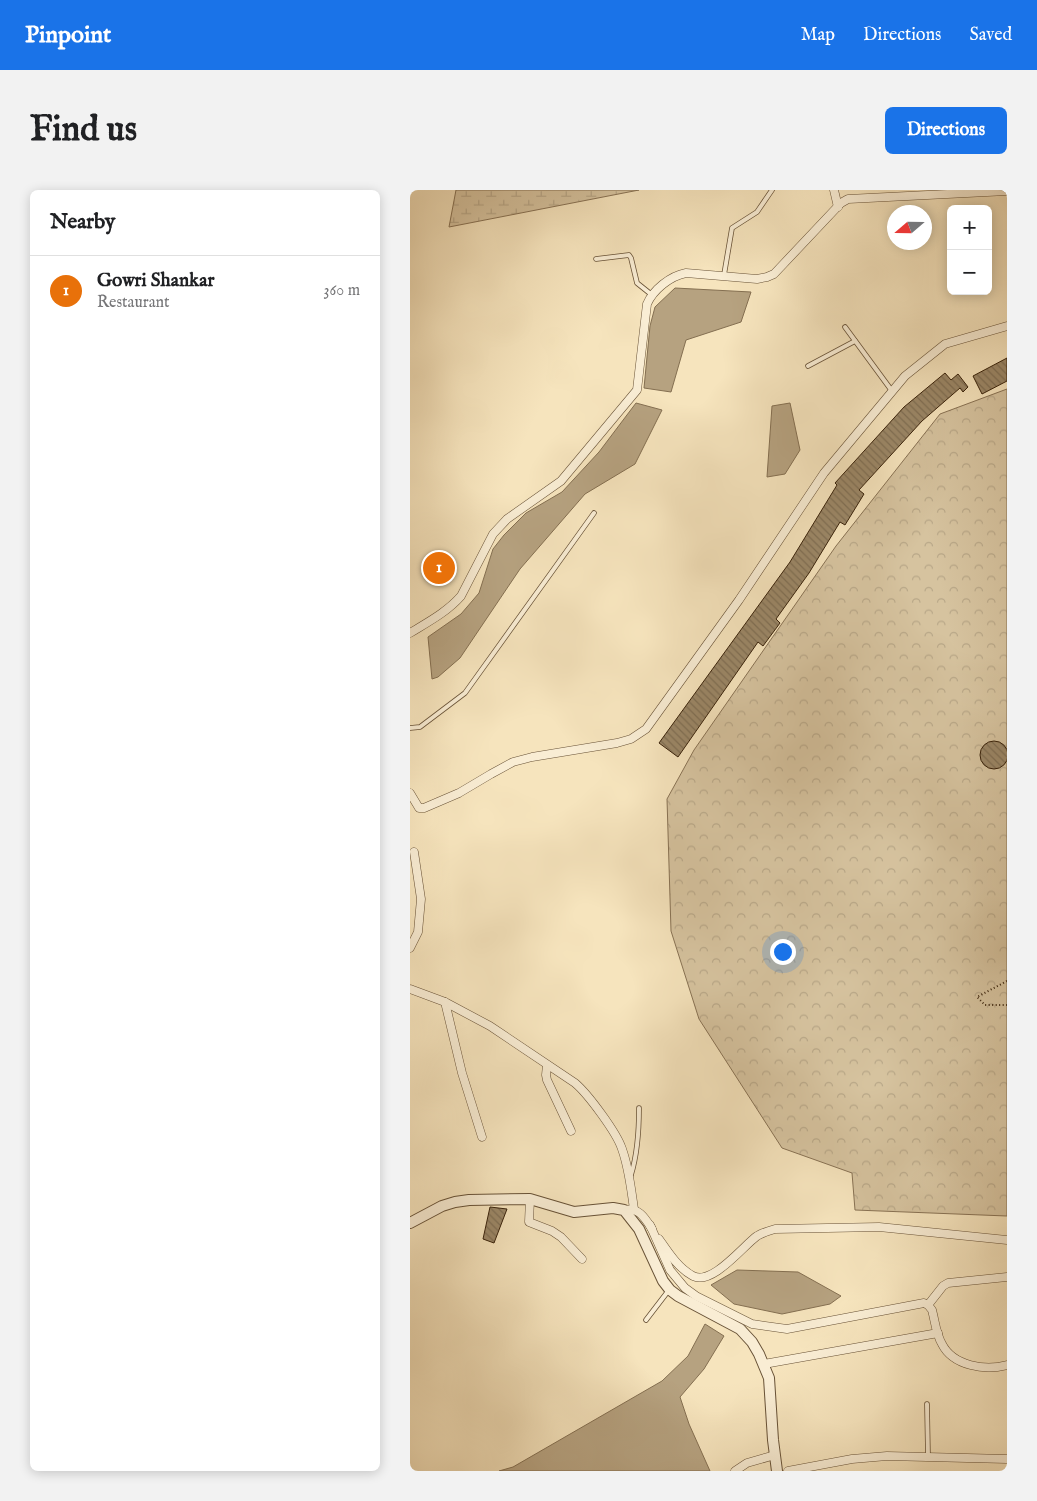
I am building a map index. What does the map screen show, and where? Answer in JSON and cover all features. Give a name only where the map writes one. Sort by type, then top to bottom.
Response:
[{"type":"street","points":[[834,190],[838,207]]},
{"type":"street","points":[[410,633],[440,615],[455,602],[493,534],[507,519],[561,481],[637,390],[647,304],[652,295],[667,282],[686,273],[757,278],[774,274],[847,199],[865,194],[1007,191]]},
{"type":"street","points":[[410,793],[416,805],[419,808],[424,808],[459,793],[513,762],[532,757],[617,743],[638,736],[646,729],[739,600],[824,473],[905,376],[945,344],[1007,326]]},
{"type":"street","points":[[410,948],[418,932],[421,899],[414,852]]},
{"type":"street","points":[[410,989],[446,1002],[490,1026],[575,1083],[585,1092],[621,1145],[629,1179],[629,1210],[662,1281],[678,1296],[740,1329],[752,1342],[764,1364],[769,1378],[778,1471]]},
{"type":"street","points":[[446,1002],[462,1072],[482,1137]]},
{"type":"street","points":[[547,1065],[547,1080],[571,1131]]},
{"type":"street","points":[[410,1223],[442,1206],[455,1202],[515,1198],[530,1199],[574,1212],[614,1208],[629,1210],[640,1213],[672,1257],[683,1269],[694,1277],[699,1278],[705,1277],[724,1266],[759,1235],[767,1231],[783,1228],[879,1227],[1007,1240]]},
{"type":"street","points":[[530,1199],[529,1222],[552,1231],[582,1260]]},
{"type":"street","points":[[650,1225],[670,1270],[685,1288],[696,1296],[752,1324],[787,1328],[920,1303],[928,1305],[932,1310],[940,1341],[946,1351],[960,1362],[987,1367],[1007,1365]]},
{"type":"street","points":[[928,1305],[947,1284],[1007,1277]]},
{"type":"street","points":[[764,1364],[938,1333]]},
{"type":"street","points":[[735,1471],[747,1463],[775,1455]]},
{"type":"street","points":[[788,1471],[852,1459],[887,1456],[1007,1459]]},
{"type":"lane","points":[[724,275],[732,228],[757,212],[772,190]]},
{"type":"lane","points":[[596,259],[629,254],[632,258],[637,283],[652,295]]},
{"type":"lane","points":[[846,327],[892,391]]},
{"type":"lane","points":[[808,366],[855,341]]},
{"type":"lane","points":[[410,728],[418,728],[423,725],[465,693],[594,513]]},
{"type":"lane","points":[[629,1179],[636,1158],[639,1137],[639,1108]]},
{"type":"lane","points":[[646,1320],[670,1290]]},
{"type":"lane","points":[[927,1404],[928,1458]]},
{"type":"path","points":[[1007,981],[977,997],[984,1005],[1007,1004]]},
{"type":"green space","points":[[456,190],[639,190],[449,227]]},
{"type":"green space","points":[[1007,389],[1007,1216],[855,1210],[852,1173],[782,1148],[699,1019],[671,931],[667,799],[694,750],[836,546],[940,414]]},
{"type":"shaded area","points":[[675,288],[751,292],[741,322],[686,340],[671,392],[644,388],[650,326],[655,307]]},
{"type":"shaded area","points":[[636,403],[662,410],[635,464],[585,494],[520,569],[460,658],[438,677],[432,679],[428,637],[461,614],[479,593],[493,549],[526,513],[562,492],[599,452]]},
{"type":"shaded area","points":[[790,403],[800,450],[785,474],[767,477],[772,406]]},
{"type":"shaded area","points":[[737,1270],[798,1272],[841,1296],[830,1304],[782,1314],[734,1304],[711,1285]]},
{"type":"shaded area","points":[[705,1324],[724,1336],[704,1369],[680,1397],[689,1424],[710,1471],[499,1471],[513,1467],[662,1381],[688,1356]]},
{"type":"building","points":[[1007,358],[1007,381],[982,394],[973,376]]},
{"type":"building","points":[[945,373],[951,380],[958,374],[968,387],[963,392],[960,388],[922,421],[859,490],[864,494],[845,525],[840,522],[809,573],[776,619],[780,623],[763,646],[758,642],[678,757],[659,743],[790,562],[837,485],[835,483],[904,407]]},
{"type":"building","points":[[994,741],[1004,745],[1008,755],[1004,765],[994,769],[984,765],[980,755],[984,745]]},
{"type":"building","points":[[490,1207],[507,1209],[494,1243],[483,1239]]},
{"type":"place","name":"Gowri Shankar","points":[[439,568]]}]
